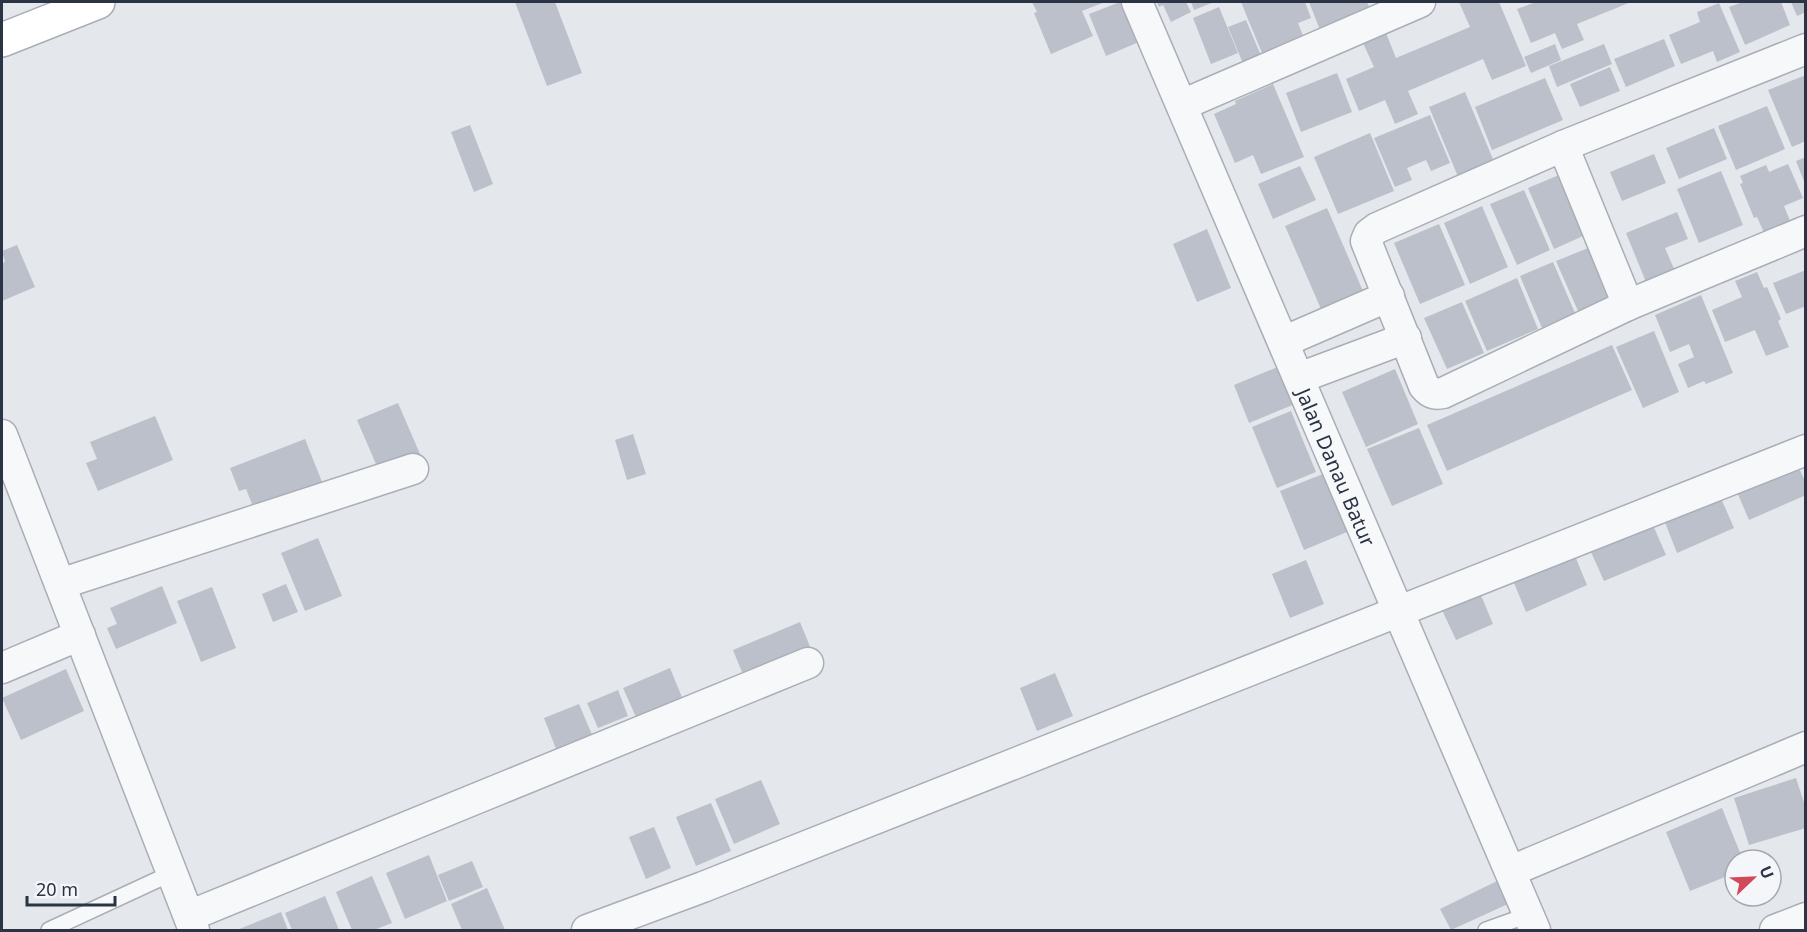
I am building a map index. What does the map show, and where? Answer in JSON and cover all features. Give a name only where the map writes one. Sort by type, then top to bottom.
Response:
[{"type":"street","points":[[2,40],[60,8],[98,2]]},
{"type":"street","name":"Jalan Danau Batur","points":[[1137,2],[1532,923]]},
{"type":"street","points":[[1182,105],[1420,2]]},
{"type":"street","points":[[1806,50],[1563,146],[1373,230],[1366,241],[1424,386],[1432,394],[1437,394],[1628,305],[1806,231]]},
{"type":"street","points":[[1563,146],[1628,305]]},
{"type":"street","points":[[1283,342],[1389,296]]},
{"type":"street","points":[[1299,378],[1406,338]]},
{"type":"street","points":[[2,435],[191,923],[808,663]]},
{"type":"street","points":[[587,930],[703,887],[1806,450]]},
{"type":"street","points":[[60,584],[413,469]]},
{"type":"street","points":[[2,668],[80,635]]},
{"type":"street","points":[[1511,871],[1806,747]]},
{"type":"street","points":[[1775,930],[1806,918]]},
{"type":"lane","points":[[49,930],[172,873]]},
{"type":"lane","points":[[1486,930],[1532,923]]},
{"type":"building","points":[[515,2],[555,2],[582,73],[547,86]]},
{"type":"building","points":[[1032,2],[1105,2],[1082,11],[1093,36],[1051,54],[1034,13],[1037,12]]},
{"type":"building","points":[[1122,2],[1139,42],[1106,56],[1089,14]]},
{"type":"building","points":[[1157,2],[1186,2],[1191,12],[1171,22],[1163,5],[1159,7]]},
{"type":"building","points":[[1191,2],[1214,2],[1194,10]]},
{"type":"building","points":[[1241,2],[1305,2],[1311,18],[1298,23],[1305,41],[1264,58]]},
{"type":"building","points":[[1309,2],[1367,2],[1373,15],[1322,35]]},
{"type":"building","points":[[1459,2],[1499,2],[1526,66],[1492,80],[1483,59],[1408,91],[1418,114],[1395,124],[1385,100],[1359,111],[1346,79],[1374,67],[1363,43],[1386,33],[1396,58],[1470,27]]},
{"type":"building","points":[[1536,2],[1631,2],[1577,24],[1584,40],[1562,49],[1555,33],[1531,43],[1517,9]]},
{"type":"building","points":[[1743,2],[1781,2],[1790,25],[1745,45],[1729,7]]},
{"type":"building","points":[[1791,2],[1806,2],[1806,12],[1797,16]]},
{"type":"building","points":[[1719,3],[1740,52],[1717,62],[1713,51],[1681,64],[1669,35],[1700,22],[1697,12]]},
{"type":"building","points":[[1219,7],[1238,53],[1211,64],[1193,18]]},
{"type":"building","points":[[1246,20],[1262,58],[1244,66],[1228,27]]},
{"type":"building","points":[[1664,39],[1675,66],[1626,87],[1614,59]]},
{"type":"building","points":[[1555,44],[1561,60],[1531,73],[1524,57]]},
{"type":"building","points":[[1604,44],[1612,64],[1557,87],[1549,66]]},
{"type":"building","points":[[1610,67],[1620,91],[1580,107],[1570,84]]},
{"type":"building","points":[[1337,73],[1352,112],[1301,132],[1286,93]]},
{"type":"building","points":[[1806,75],[1806,141],[1792,147],[1768,90]]},
{"type":"building","points":[[1545,78],[1563,120],[1492,150],[1475,107]]},
{"type":"building","points":[[1273,84],[1304,157],[1261,174],[1253,155],[1235,163],[1214,114],[1236,104],[1235,101]]},
{"type":"building","points":[[1465,92],[1495,164],[1459,179],[1429,107]]},
{"type":"building","points":[[1767,106],[1785,149],[1736,170],[1718,126]]},
{"type":"building","points":[[1430,115],[1450,163],[1431,171],[1426,160],[1407,168],[1412,180],[1395,187],[1374,138]]},
{"type":"building","points":[[470,125],[493,184],[474,192],[451,132]]},
{"type":"building","points":[[1714,128],[1727,159],[1679,179],[1666,148]]},
{"type":"building","points":[[1370,133],[1394,191],[1338,214],[1314,157]]},
{"type":"building","points":[[1654,154],[1666,183],[1622,201],[1610,172]]},
{"type":"building","points":[[1806,157],[1806,184],[1805,184],[1796,161]]},
{"type":"building","points":[[1788,164],[1803,198],[1784,206],[1791,223],[1765,235],[1757,217],[1754,218],[1740,184],[1743,183],[1740,176],[1766,165],[1769,172]]},
{"type":"building","points":[[1300,166],[1316,200],[1273,219],[1258,184]]},
{"type":"building","points":[[1721,171],[1743,225],[1699,243],[1677,189]]},
{"type":"building","points":[[1566,172],[1592,232],[1554,249],[1528,188]]},
{"type":"building","points":[[1524,190],[1550,250],[1517,265],[1490,204]]},
{"type":"building","points":[[1482,206],[1508,267],[1470,284],[1444,223]]},
{"type":"building","points":[[1327,208],[1366,298],[1324,316],[1285,226]]},
{"type":"building","points":[[1677,212],[1688,239],[1665,248],[1675,271],[1646,282],[1626,233]]},
{"type":"building","points":[[1439,224],[1465,285],[1420,304],[1394,243]]},
{"type":"building","points":[[1207,229],[1231,288],[1197,302],[1173,244]]},
{"type":"building","points":[[17,245],[35,287],[2,301],[2,263],[5,262],[2,251]]},
{"type":"building","points":[[1593,246],[1614,296],[1578,311],[1556,261]]},
{"type":"building","points":[[1553,262],[1575,313],[1542,328],[1520,276]]},
{"type":"building","points":[[1806,270],[1806,306],[1786,314],[1773,283]]},
{"type":"building","points":[[1757,272],[1764,288],[1767,287],[1781,319],[1778,321],[1789,347],[1766,356],[1755,330],[1725,342],[1712,310],[1742,297],[1735,281]]},
{"type":"building","points":[[1517,278],[1538,329],[1487,351],[1465,301]]},
{"type":"building","points":[[1701,295],[1733,373],[1706,384],[1704,381],[1688,388],[1678,364],[1694,357],[1689,344],[1670,352],[1655,315]]},
{"type":"building","points":[[1462,302],[1484,353],[1447,369],[1424,318]]},
{"type":"building","points":[[1654,331],[1679,392],[1643,408],[1616,347]]},
{"type":"building","points":[[1612,345],[1632,390],[1447,471],[1427,425]]},
{"type":"building","points":[[1280,366],[1295,404],[1249,423],[1234,385]]},
{"type":"building","points":[[1395,369],[1418,424],[1366,447],[1342,392]]},
{"type":"building","points":[[398,403],[420,454],[379,471],[357,420]]},
{"type":"building","points":[[1291,411],[1316,472],[1277,488],[1252,427]]},
{"type":"building","points":[[155,416],[173,460],[98,491],[86,463],[97,459],[90,442]]},
{"type":"building","points":[[1419,428],[1443,484],[1392,506],[1367,449]]},
{"type":"building","points":[[633,434],[646,474],[627,480],[615,440]]},
{"type":"building","points":[[305,439],[324,487],[256,514],[246,489],[239,491],[230,468]]},
{"type":"building","points":[[1798,466],[1806,483],[1806,495],[1749,520],[1737,492]]},
{"type":"building","points":[[1323,474],[1347,532],[1304,550],[1280,491]]},
{"type":"building","points":[[1720,496],[1734,528],[1677,553],[1664,520]]},
{"type":"building","points":[[1653,525],[1666,555],[1604,581],[1591,552]]},
{"type":"building","points":[[318,538],[342,596],[305,611],[281,553]]},
{"type":"building","points":[[1575,556],[1587,585],[1526,612],[1514,583]]},
{"type":"building","points":[[1306,560],[1324,604],[1290,618],[1272,574]]},
{"type":"building","points":[[286,584],[298,612],[273,622],[262,594]]},
{"type":"building","points":[[162,586],[177,623],[116,649],[107,628],[117,624],[110,608]]},
{"type":"building","points":[[212,587],[236,648],[201,662],[177,601]]},
{"type":"building","points":[[1480,593],[1493,624],[1456,640],[1442,610]]},
{"type":"building","points":[[800,622],[813,654],[746,682],[733,650]]},
{"type":"building","points":[[670,668],[686,707],[640,726],[623,688]]},
{"type":"building","points":[[66,669],[84,711],[21,740],[2,698]]},
{"type":"building","points":[[1055,673],[1073,716],[1037,731],[1020,688]]},
{"type":"building","points":[[618,690],[628,716],[598,728],[587,703]]},
{"type":"building","points":[[579,704],[596,744],[560,759],[544,718]]},
{"type":"building","points":[[1796,778],[1806,809],[1806,828],[1749,845],[1734,798]]},
{"type":"building","points":[[761,780],[780,824],[734,844],[715,799]]},
{"type":"building","points":[[711,803],[731,851],[696,866],[676,817]]},
{"type":"building","points":[[1722,808],[1738,848],[1723,848],[1723,878],[1690,891],[1666,832]]},
{"type":"building","points":[[654,827],[671,868],[646,879],[629,837]]},
{"type":"building","points":[[429,855],[447,901],[405,919],[386,873]]},
{"type":"building","points":[[472,861],[483,887],[449,901],[438,875]]},
{"type":"building","points":[[372,876],[392,923],[374,930],[352,930],[336,892]]},
{"type":"building","points":[[1497,881],[1508,904],[1451,930],[1440,909]]},
{"type":"building","points":[[487,888],[505,930],[462,930],[451,904]]},
{"type":"building","points":[[325,896],[339,930],[292,930],[285,913]]},
{"type":"building","points":[[281,912],[288,930],[237,930]]}]
